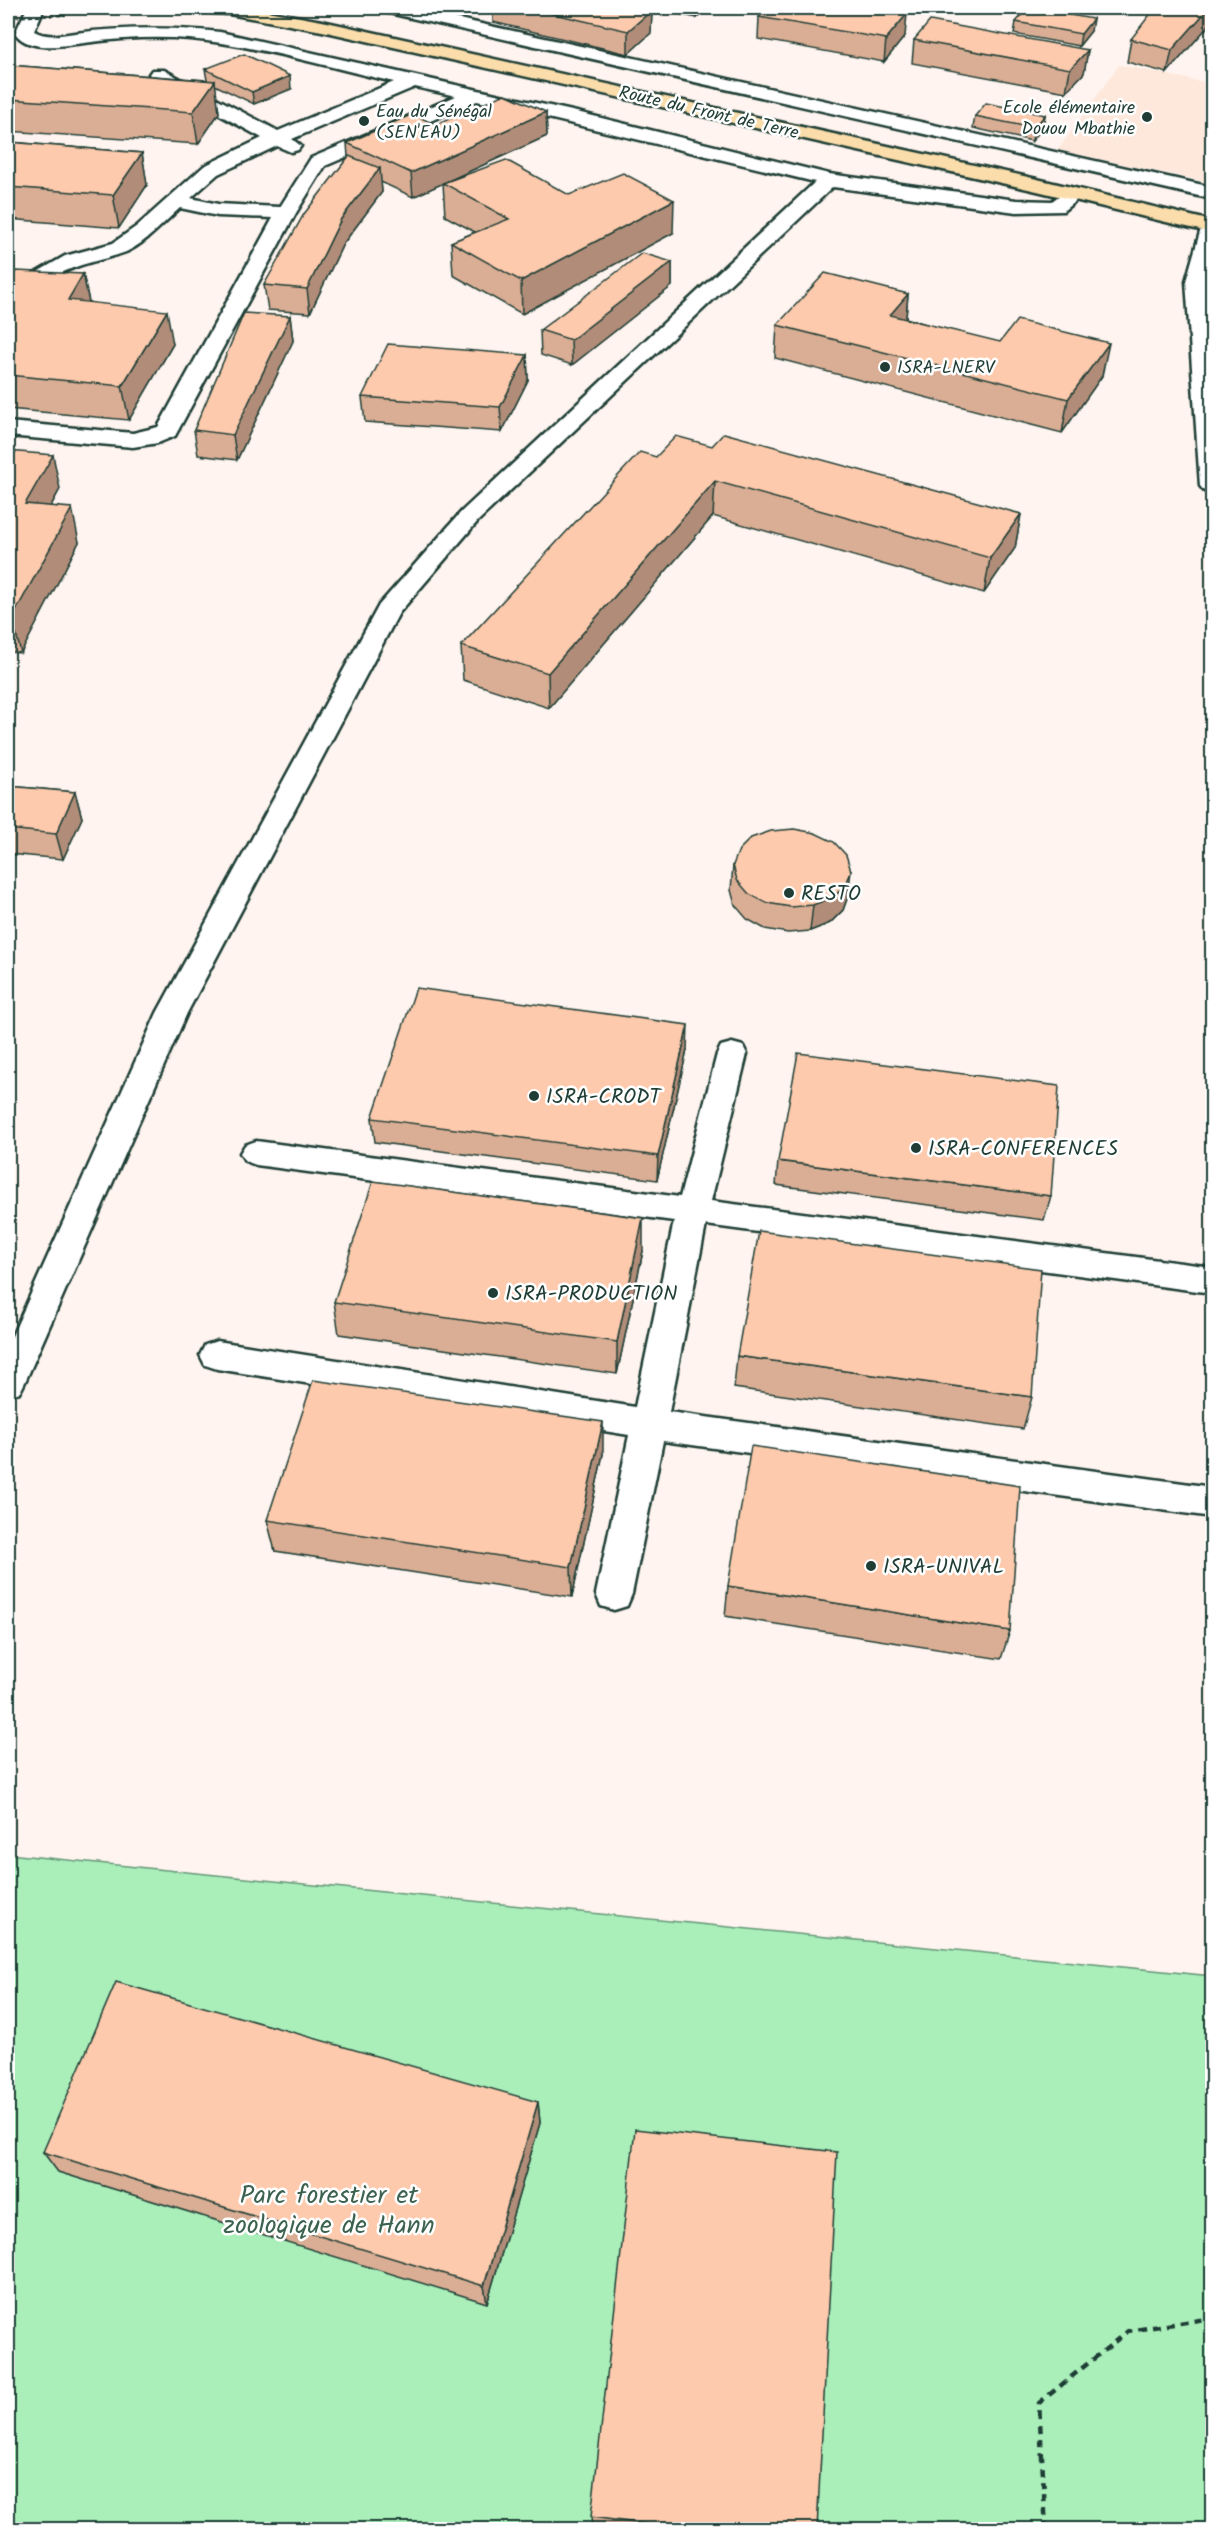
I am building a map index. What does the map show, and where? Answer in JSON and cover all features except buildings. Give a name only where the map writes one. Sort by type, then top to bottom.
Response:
[{"type":"main road","name":"Route du Front de Terre","points":[[205,8],[229,9],[322,26],[1212,227]]},
{"type":"street","points":[[35,8],[24,33],[34,39],[53,41],[111,34],[162,32],[219,37],[476,95],[829,180],[1016,206],[1056,207],[1074,194]]},
{"type":"street","points":[[389,8],[1212,193]]},
{"type":"street","points":[[158,74],[318,162]]},
{"type":"street","points":[[8,298],[48,272],[72,261],[120,247],[144,230],[211,170],[278,138],[413,81]]},
{"type":"street","points":[[8,429],[133,440],[150,438],[167,431],[286,213],[318,162],[476,95]]},
{"type":"street","points":[[8,1382],[172,1013],[388,610],[470,516],[829,180]]},
{"type":"street","points":[[176,201],[227,211],[286,213]]},
{"type":"street","points":[[1212,227],[1196,281],[1212,486]]},
{"type":"street","points":[[614,1594],[692,1213],[732,1054]]},
{"type":"street","points":[[256,1153],[692,1213],[1212,1280]]},
{"type":"street","points":[[217,1355],[648,1424],[1212,1502]]},
{"type":"path","points":[[8,17],[65,15]]},
{"type":"path","points":[[1046,2529],[1039,2403],[1128,2331],[1212,2318]]},
{"type":"shaded area","name":"Ecole élémentaire Douou Mbathie","points":[[1119,65],[1212,84],[1212,183],[1058,150]]},
{"type":"green space","name":"Parc forestier et zoologique de Hann","points":[[8,1854],[1212,1976],[1212,2529],[8,2529]]},
{"type":"place","name":"Ecole élémentaire Douou Mbathie","points":[[1147,117]]},
{"type":"place","name":"Eau du Sénégal (SEN'EAU)","points":[[364,121]]},
{"type":"place","name":"ISRA-LNERV","points":[[885,367]]},
{"type":"place","name":"RESTO","points":[[789,893]]},
{"type":"place","name":"ISRA-CRODT","points":[[534,1096]]},
{"type":"place","name":"ISRA-CONFERENCES","points":[[916,1148]]},
{"type":"place","name":"ISRA-PRODUCTION","points":[[493,1293]]},
{"type":"place","name":"ISRA-UNIVAL","points":[[871,1566]]}]
